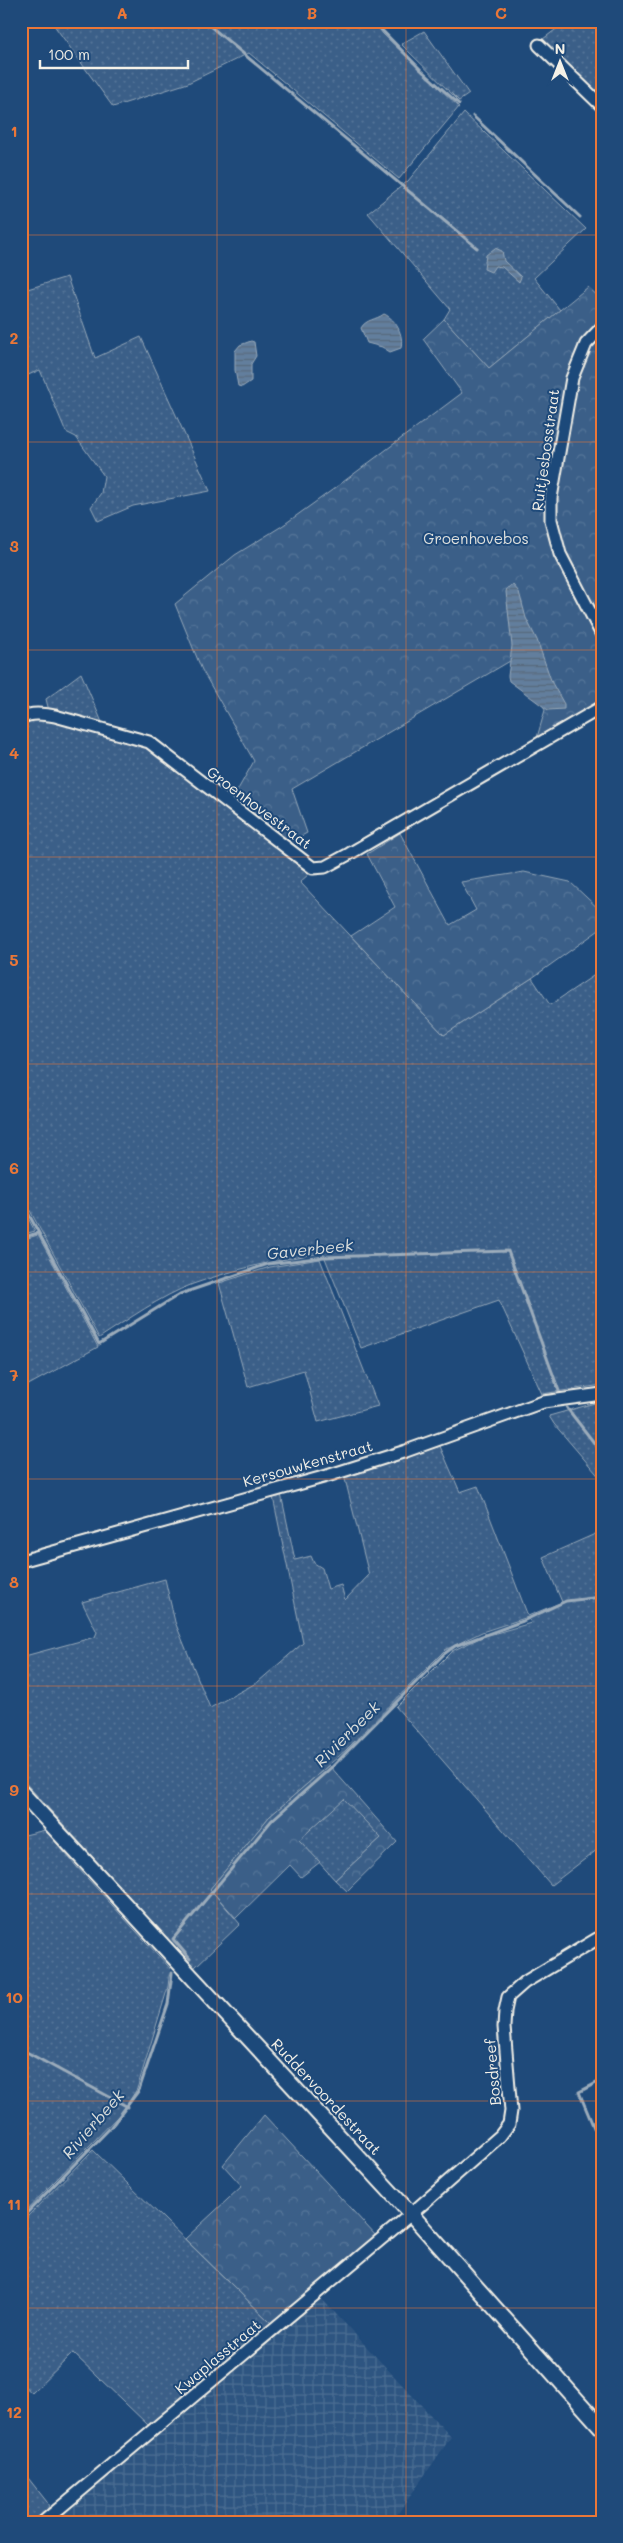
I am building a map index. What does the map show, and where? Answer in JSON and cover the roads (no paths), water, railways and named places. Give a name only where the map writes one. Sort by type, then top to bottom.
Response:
[{"type":"street","points":[[539,45],[602,106]]},
{"type":"street","name":"Ruitjesbosstraat","points":[[602,327],[586,344],[572,378],[551,498],[551,520],[560,554],[602,635]]},
{"type":"street","name":"Groenhovestraat","points":[[21,718],[28,714],[55,716],[149,742],[313,868],[325,867],[349,854],[602,708]]},
{"type":"street","name":"Kersouwkenstraat","points":[[21,1561],[328,1476],[406,1451],[543,1402],[602,1394]]},
{"type":"street","name":"Ruddervoordestraat","points":[[21,1792],[411,2214],[602,2428]]},
{"type":"street","name":"Bosdreef","points":[[411,2214],[500,2136],[509,2124],[511,2094],[504,2019],[508,1997],[525,1982],[602,1936]]},
{"type":"street","name":"Kwaplasstraat","points":[[43,2522],[411,2214]]},
{"type":"waterway","points":[[204,21],[477,248]]},
{"type":"waterway","points":[[373,21],[421,70],[459,104]]},
{"type":"waterway","points":[[473,116],[580,217]]},
{"type":"waterway","name":"Gaverbeek","points":[[21,1200],[99,1344],[180,1294],[268,1264],[324,1257],[508,1251],[559,1391]]},
{"type":"waterway","name":"Gaverbeek","points":[[21,1238],[38,1233]]},
{"type":"waterway","points":[[567,1408],[602,1453]]},
{"type":"waterway","name":"Rivierbeek","points":[[190,1959],[173,1939],[272,1820],[333,1766],[444,1654],[455,1646],[523,1621],[566,1601],[602,1597]]},
{"type":"waterway","name":"Rivierbeek","points":[[21,2219],[111,2127],[139,2090],[168,2004],[172,1973]]},
{"type":"waterway","points":[[21,2049],[128,2107]]},
{"type":"waterway","points":[[602,2080],[579,2092],[602,2147]]},
{"type":"park label","name":"Groenhovebos","points":[[476,539]]}]
